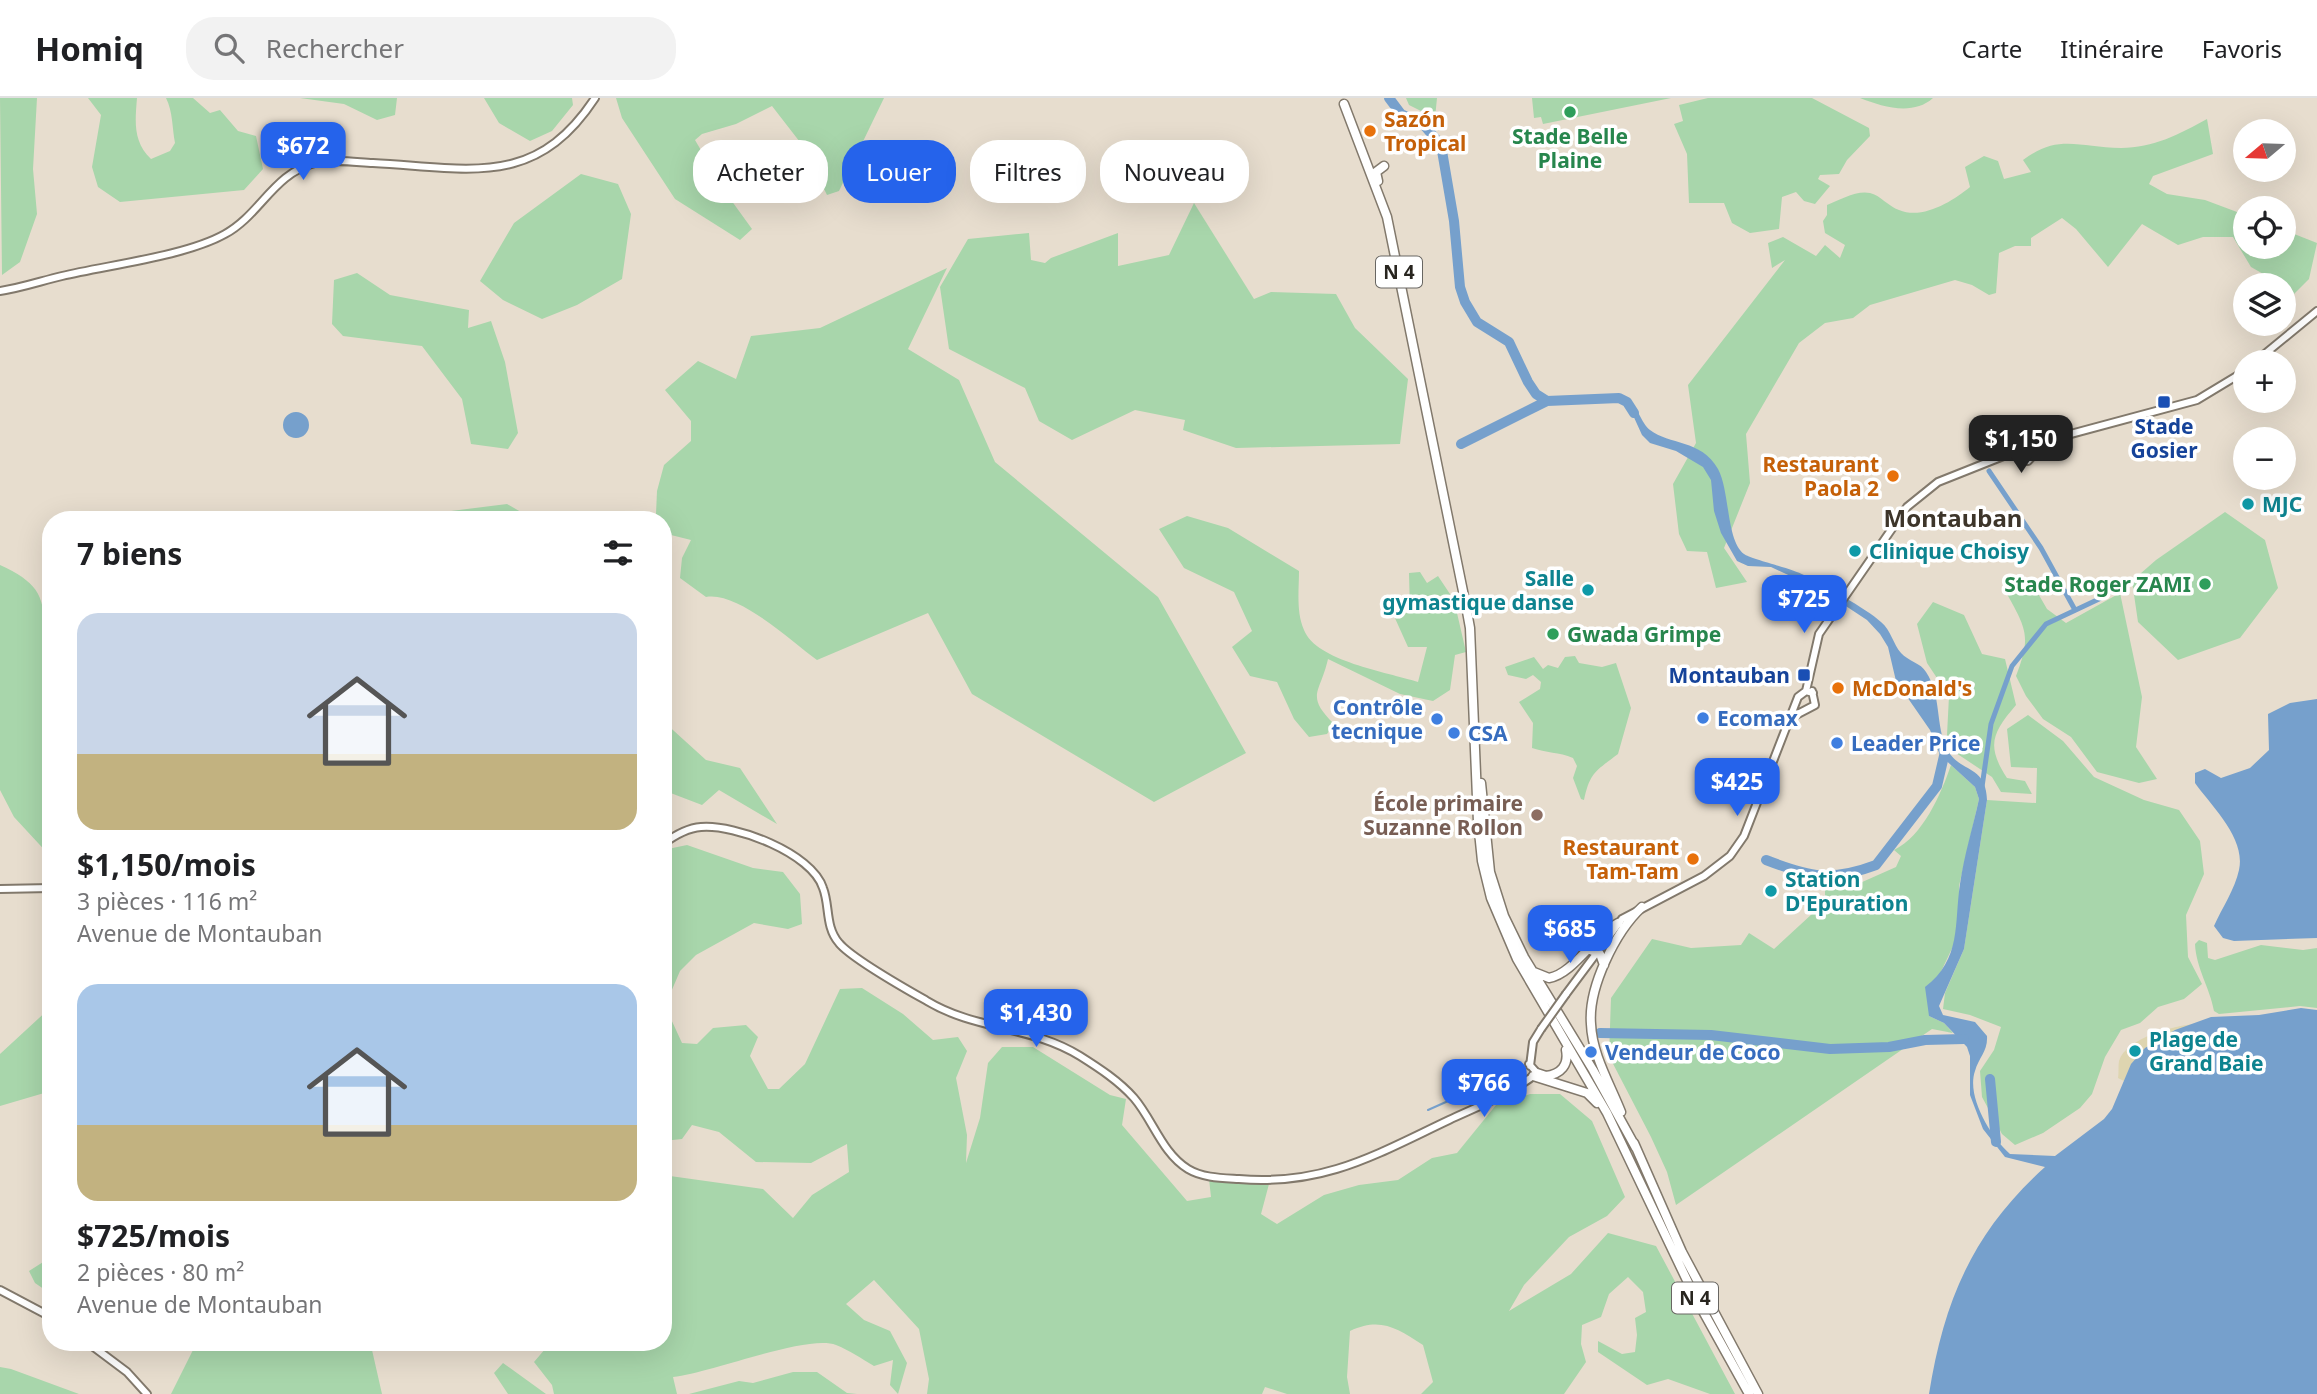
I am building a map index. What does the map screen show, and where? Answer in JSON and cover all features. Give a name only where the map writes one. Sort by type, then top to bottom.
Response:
[{"type":"highway","name":"N 4","points":[[1343,101],[1365,152],[1374,165],[1384,166],[1376,172],[1398,252],[1471,628],[1490,872],[1496,895],[1534,972],[1636,1148],[1682,1252],[1759,1394]]},
{"type":"highway","name":"N 4","points":[[1343,101],[1387,217],[1466,606],[1470,628],[1478,822],[1487,885],[1517,959],[1621,1141],[1694,1295],[1749,1394]]},
{"type":"highway","points":[[1636,1148],[1592,1032],[1591,1014],[1604,965],[1620,933],[1642,908]]},
{"type":"highway","points":[[1534,972],[1549,978],[1558,976],[1586,948],[1618,923]]},
{"type":"highway","points":[[1586,948],[1597,951],[1604,965]]},
{"type":"highway","points":[[1535,1074],[1552,1075],[1563,1069],[1567,1061],[1565,1043]]},
{"type":"highway","points":[[1535,1074],[1591,1095],[1621,1141]]},
{"type":"main road","points":[[0,291],[203,244],[238,227],[287,176],[314,164],[345,160],[489,167],[531,159],[562,140],[581,121],[595,98]]},
{"type":"main road","points":[[2270,350],[2317,311]]},
{"type":"main road","points":[[1793,716],[1815,705],[1809,692],[1814,644],[1838,606],[1919,494],[1951,476],[2016,451],[2021,444],[2030,445],[2197,400],[2233,378]]},
{"type":"main road","points":[[1998,458],[2030,460],[2046,440]]},
{"type":"main road","points":[[2030,445],[2034,454]]},
{"type":"main road","points":[[2016,451],[2022,461]]},
{"type":"main road","points":[[672,839],[688,829],[711,827],[789,852],[810,867],[823,887],[830,928],[846,950],[945,1010],[972,1020],[1040,1035],[1095,1066],[1133,1097],[1178,1162],[1197,1174],[1268,1181],[1341,1170],[1502,1097],[1535,1074],[1529,1064],[1533,1042],[1618,923],[1704,876],[1734,850],[1744,836],[1773,754],[1793,716],[1799,694],[1809,692]]},
{"type":"main road","points":[[1797,701],[1800,707],[1807,709]]},
{"type":"main road","points":[[0,889],[42,888]]},
{"type":"main road","points":[[1603,943],[1620,933]]},
{"type":"main road","points":[[0,1290],[42,1312]]},
{"type":"main road","points":[[99,1351],[127,1372],[147,1394]]},
{"type":"green space","points":[[0,98],[37,98],[33,169],[37,214],[20,262],[2,275]]},
{"type":"green space","points":[[88,98],[137,98],[138,139],[151,159],[170,151],[175,143],[166,98],[193,98],[210,113],[220,110],[238,131],[256,136],[263,169],[244,190],[120,202],[98,187],[92,167],[101,115]]},
{"type":"green space","points":[[300,98],[397,98],[395,115],[377,120],[344,104]]},
{"type":"green space","points":[[484,98],[572,98],[573,105],[552,131],[530,141],[499,123]]},
{"type":"green space","points":[[616,98],[884,98],[864,140],[842,140],[842,185],[839,191],[828,195],[828,140],[798,140],[772,106],[736,124],[702,134],[693,140],[693,203],[733,203],[752,229],[740,240],[675,199],[622,118]]},
{"type":"green space","points":[[1406,98],[1437,98],[1435,118],[1409,105]]},
{"type":"green space","points":[[1532,98],[1671,98],[1543,124],[1541,117],[1534,118]]},
{"type":"green space","points":[[1708,98],[1812,98],[1869,128],[1870,136],[1847,160],[1839,174],[1820,175],[1818,179],[1830,186],[1815,204],[1804,201],[1796,192],[1782,197],[1779,229],[1750,233],[1732,223],[1724,203],[1689,203],[1687,154],[1674,124],[1683,121],[1679,105]]},
{"type":"green space","points":[[1860,98],[1933,98],[1916,107],[1898,108]]},
{"type":"green space","points":[[2207,119],[2213,154],[2153,176],[2149,184],[2167,194],[2205,200],[2233,210],[2233,237],[2203,237],[2178,245],[2142,224],[2108,267],[2076,229],[2062,218],[2031,238],[2031,246],[2015,246],[1999,253],[1996,293],[1989,295],[1972,285],[1955,280],[1870,305],[1853,318],[1825,323],[1799,343],[1746,434],[1750,483],[1724,548],[1747,582],[1716,588],[1707,552],[1687,551],[1679,534],[1673,484],[1696,443],[1688,385],[1785,260],[1772,268],[1768,243],[1783,237],[1816,256],[1825,245],[1840,258],[1845,245],[1825,233],[1823,221],[1827,215],[1827,205],[1848,196],[1870,193],[1899,210],[1918,213],[1946,203],[1970,187],[1965,167],[1984,156],[1998,161],[2004,179],[2031,172],[2023,160],[2059,144],[2121,148],[2144,146],[2176,135]]},
{"type":"green space","points":[[581,174],[618,184],[631,214],[622,279],[577,305],[542,319],[503,300],[480,281],[514,223]]},
{"type":"green space","points":[[1194,203],[1254,299],[1271,292],[1336,294],[1355,328],[1408,379],[1400,444],[1236,448],[1183,430],[1185,420],[1135,410],[1072,440],[1039,421],[1025,388],[949,349],[940,287],[968,239],[1029,233],[1031,260],[1045,263],[1051,258],[1118,233],[1118,266],[1169,255]]},
{"type":"green space","points":[[2296,235],[2317,243],[2309,279],[2296,292],[2296,273],[2262,273],[2251,267],[2246,259],[2296,259]]},
{"type":"green space","points":[[947,268],[908,349],[959,380],[995,462],[1158,597],[1246,753],[1154,802],[972,694],[928,613],[817,660],[748,609],[719,597],[706,597],[680,578],[682,558],[691,540],[672,535],[672,511],[656,511],[657,491],[664,465],[691,441],[691,421],[665,390],[698,361],[736,379],[751,336],[820,328]]},
{"type":"green space","points":[[357,273],[390,295],[469,310],[468,328],[491,321],[505,362],[518,433],[508,449],[471,444],[462,399],[422,346],[343,336],[332,324],[334,280]]},
{"type":"green space","points":[[507,504],[519,511],[451,511]]},
{"type":"green space","name":"Stade Roger ZAMI","points":[[2225,512],[2265,540],[2278,588],[2240,638],[2178,660],[2138,622],[2132,581],[2156,560]]},
{"type":"green space","points":[[1187,516],[1228,528],[1299,571],[1298,601],[1301,623],[1311,641],[1323,650],[1354,664],[1418,682],[1427,647],[1408,647],[1394,616],[1410,612],[1409,573],[1420,572],[1427,583],[1438,576],[1454,600],[1466,652],[1455,655],[1450,690],[1433,701],[1400,694],[1328,659],[1317,700],[1334,724],[1327,734],[1309,737],[1294,719],[1277,682],[1250,676],[1232,647],[1252,631],[1234,592],[1184,568],[1159,529]]},
{"type":"green space","points":[[0,565],[26,580],[39,596],[42,606],[42,847],[14,817],[0,790]]},
{"type":"green space","points":[[2032,583],[2047,609],[2066,623],[2120,593],[2142,697],[2136,747],[2157,779],[2139,783],[2097,772],[2071,737],[2043,719],[2026,696],[2016,676],[2024,652],[2025,634],[2007,594]]},
{"type":"green space","points":[[1933,602],[1964,615],[1982,654],[2005,659],[2016,705],[1997,732],[1994,748],[2007,778],[2025,781],[2032,794],[2001,792],[1992,777],[1953,751],[1947,735],[1949,696],[1927,663],[1917,624]]},
{"type":"green space","points":[[1575,656],[1579,663],[1602,667],[1616,663],[1631,708],[1618,754],[1595,773],[1584,800],[1581,799],[1573,778],[1577,766],[1573,758],[1532,748],[1533,723],[1519,702],[1540,689],[1541,682],[1533,675],[1526,679],[1508,675],[1505,667],[1534,657],[1543,669],[1548,665],[1558,668],[1565,657]]},
{"type":"green space","points":[[2028,715],[2063,741],[2094,777],[2144,800],[2179,810],[2200,841],[2204,874],[2186,915],[2188,957],[2202,984],[2184,999],[2158,1007],[2140,1023],[2121,1030],[2105,1057],[2092,1094],[2080,1108],[2043,1133],[2015,1145],[2002,1134],[1982,1097],[1980,1071],[1994,1050],[2001,1027],[1970,1015],[1943,1009],[1945,993],[1964,949],[1987,800],[2036,803],[2037,768],[2011,767],[2007,729]]},
{"type":"green space","points":[[672,729],[706,760],[740,768],[777,824],[719,790],[702,805],[672,794]]},
{"type":"green space","points":[[1951,765],[1975,787],[1979,799],[1959,886],[1960,910],[1955,942],[1938,978],[1929,1016],[1944,1023],[1953,1033],[1932,1029],[1676,1205],[1667,1172],[1609,1056],[1611,998],[1652,939],[1691,948],[1741,945],[1749,933],[1774,949],[1825,902],[1825,883],[1860,883],[1896,867],[1901,856],[1894,850],[1904,844],[1922,825],[1942,789]]},
{"type":"green space","points":[[687,845],[753,868],[783,872],[800,894],[802,924],[788,929],[754,923],[696,955],[680,971],[672,990],[672,848]]},
{"type":"green space","points":[[2199,940],[2207,943],[2208,958],[2215,960],[2261,945],[2303,950],[2317,948],[2317,1008],[2300,1006],[2219,1014],[2214,1011],[2198,961],[2195,944]]},
{"type":"green space","points":[[862,988],[903,1014],[933,1040],[958,1037],[967,1051],[956,1078],[967,1135],[966,1163],[980,1118],[988,1063],[1002,1047],[1033,1047],[1110,1095],[1126,1099],[1122,1125],[1187,1201],[1211,1197],[1209,1179],[1269,1184],[1261,1214],[1277,1224],[1324,1195],[1359,1185],[1398,1180],[1432,1158],[1457,1153],[1496,1105],[1530,1094],[1560,1094],[1592,1121],[1625,1197],[1607,1216],[1569,1237],[1524,1285],[1509,1311],[1571,1274],[1608,1233],[1656,1246],[1735,1394],[1710,1394],[1668,1379],[1647,1385],[1598,1352],[1598,1341],[1622,1354],[1635,1352],[1635,1318],[1646,1312],[1643,1292],[1628,1277],[1609,1294],[1601,1317],[1582,1325],[1581,1344],[1586,1362],[1564,1394],[1421,1394],[1433,1382],[1423,1345],[1396,1329],[1371,1325],[1350,1331],[1347,1377],[1350,1394],[1287,1394],[1265,1387],[1262,1394],[927,1394],[929,1379],[919,1329],[874,1280],[846,1304],[864,1320],[890,1331],[907,1363],[898,1394],[890,1385],[893,1360],[874,1366],[841,1347],[822,1343],[782,1349],[673,1377],[677,1394],[554,1394],[552,1385],[534,1362],[543,1351],[672,1351],[672,1176],[763,1189],[793,1218],[812,1195],[849,1172],[847,1144],[811,1163],[756,1162],[719,1132],[692,1125],[682,1139],[672,1140],[672,1021],[682,1043],[697,1044],[713,1028],[746,1025],[758,1037],[750,1056],[768,1089],[779,1089],[805,1064],[840,989]]},
{"type":"green space","points":[[42,1015],[42,1094],[0,1106],[0,1054]]},
{"type":"green space","points":[[42,1263],[42,1288],[35,1283],[29,1271]]},
{"type":"green space","points":[[192,1351],[372,1351],[382,1394],[171,1394]]},
{"type":"green space","points":[[503,1363],[546,1394],[508,1394],[494,1373]]},
{"type":"green space","points":[[0,1367],[11,1369],[79,1394],[0,1394]]},
{"type":"green space","points":[[793,1372],[817,1372],[847,1393],[857,1394],[689,1394],[739,1381],[753,1383]]},
{"type":"sand","name":"Plage de Grand Baie","points":[[2196,1024],[2153,1044],[2137,1060],[2124,1081],[2118,1078],[2119,1061],[2123,1053],[2141,1039],[2164,1030]]},
{"type":"water","points":[[1627,402],[1635,408],[1650,430],[1694,447],[1711,459],[1722,478],[1734,538],[1744,554],[1804,575],[1833,590],[1884,625],[1901,653],[1924,669],[1931,681],[1943,740],[1952,757],[1982,780],[1987,800],[1964,949],[1939,1006],[1943,1015],[1975,1022],[1987,1036],[1985,1050],[1975,1071],[1974,1093],[1988,1127],[2010,1154],[2055,1156],[2104,1119],[2112,1109],[2131,1064],[2145,1048],[2175,1030],[2211,1017],[2259,1015],[2301,1008],[2317,1010],[2317,1394],[1929,1394],[1943,1328],[1966,1270],[1999,1217],[2045,1167],[2005,1157],[1983,1129],[1970,1095],[1970,1056],[1967,1047],[1944,1023],[1929,1016],[1925,987],[1937,976],[1951,952],[1962,873],[1979,799],[1975,787],[1940,755],[1930,730],[1896,681],[1888,647],[1880,634],[1867,620],[1823,591],[1771,567],[1748,566],[1737,561],[1721,533],[1714,511],[1711,480],[1703,467],[1676,451],[1650,443],[1642,435]]},
{"type":"water","points":[[296,412],[305,416],[309,425],[305,434],[296,438],[287,434],[283,425],[287,416]]},
{"type":"water","points":[[2317,699],[2317,938],[2234,941],[2223,938],[2214,926],[2235,884],[2240,858],[2233,835],[2195,783],[2195,773],[2205,769],[2221,778],[2250,768],[2269,750],[2268,714],[2290,703]]},
{"type":"waterway","points":[[1389,98],[1401,114],[1423,124],[1441,145],[1454,221],[1460,287],[1477,322],[1509,342],[1528,382],[1536,394],[1547,401],[1619,398],[1627,402],[1634,413]]},
{"type":"waterway","points":[[1461,444],[1547,401]]},
{"type":"waterway","points":[[1989,471],[2041,548],[2075,610]]},
{"type":"waterway","points":[[1982,787],[1991,724],[2012,666],[2046,624],[2099,599],[2122,584]]},
{"type":"waterway","points":[[1766,860],[1808,874],[1821,875],[1846,874],[1876,865],[1937,786],[1944,756]]},
{"type":"waterway","points":[[1600,1033],[1711,1035],[1830,1049],[1889,1047],[1925,1040],[1964,1039]]},
{"type":"waterway","points":[[1428,1110],[1484,1085],[1516,1065]]},
{"type":"waterway","points":[[1990,1079],[1996,1142]]},
{"type":"place","name":"Stade Belle Plaine","points":[[1570,112]]},
{"type":"place","name":"Sazón Tropical","points":[[1370,131]]},
{"type":"place","name":"Stade Gosier","points":[[2164,402]]},
{"type":"place","name":"Restaurant Paola 2","points":[[1893,476]]},
{"type":"place","name":"MJC","points":[[2248,504]]},
{"type":"place","name":"Clinique Choisy","points":[[1855,551]]},
{"type":"place","name":"Stade Roger ZAMI","points":[[2205,584]]},
{"type":"place","name":"Salle gymastique danse","points":[[1588,590]]},
{"type":"place","name":"Gwada Grimpe","points":[[1553,634]]},
{"type":"place","name":"Montauban","points":[[1804,675]]},
{"type":"place","name":"McDonald's","points":[[1838,688]]},
{"type":"place","name":"Ecomax","points":[[1703,718]]},
{"type":"place","name":"Contrôle tecnique","points":[[1437,719]]},
{"type":"place","name":"CSA","points":[[1454,733]]},
{"type":"place","name":"Leader Price","points":[[1837,743]]},
{"type":"place","name":"École primaire Suzanne Rollon","points":[[1537,815]]},
{"type":"place","name":"Restaurant Tam-Tam","points":[[1693,859]]},
{"type":"place","name":"Station D'Epuration","points":[[1771,891]]},
{"type":"place","name":"Plage de Grand Baie","points":[[2135,1051]]},
{"type":"place","name":"Vendeur de Coco","points":[[1591,1052]]},
{"type":"district","name":"Montauban","points":[[1953,517]]}]
